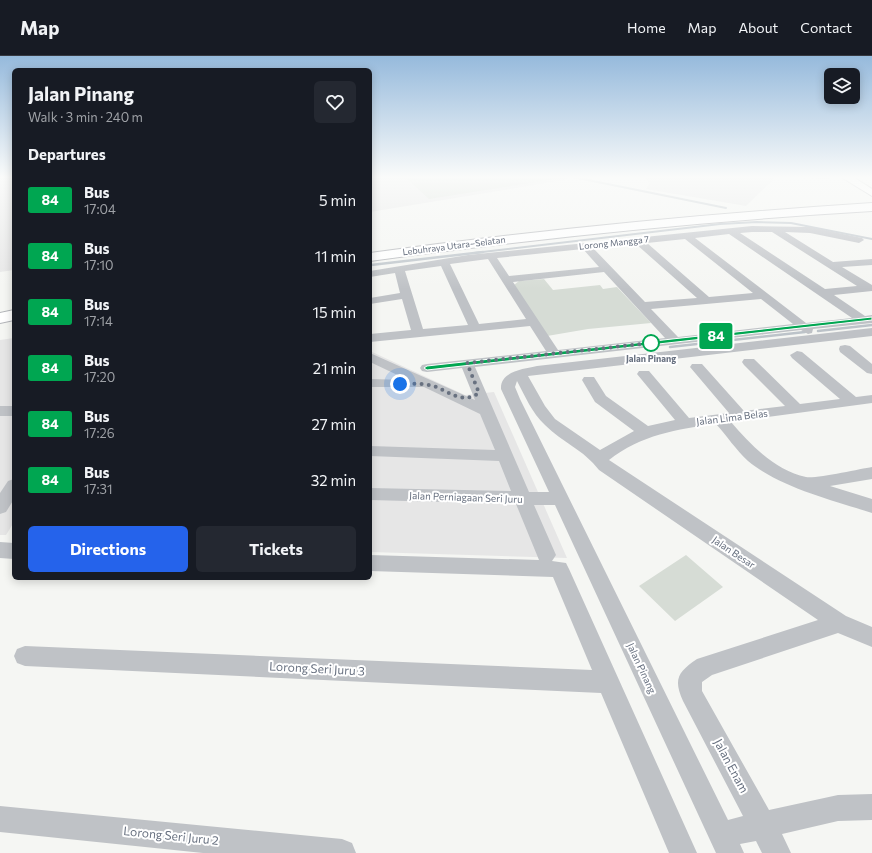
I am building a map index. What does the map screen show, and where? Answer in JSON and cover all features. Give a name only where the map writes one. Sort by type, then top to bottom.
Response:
[{"type":"highway","name":"Lebuhraya Utara–Selatan","points":[[372,252],[619,222],[723,214]]},
{"type":"highway","name":"Lebuhraya Utara–Selatan","points":[[372,257],[633,225],[776,214]]},
{"type":"highway","points":[[0,312],[12,309]]},
{"type":"highway","points":[[0,318],[12,315]]},
{"type":"street","name":"Lorong Mangga 7","points":[[372,274],[491,256],[731,231],[773,229],[810,230],[859,240],[799,245]]},
{"type":"street","points":[[773,229],[870,288]]},
{"type":"street","points":[[731,231],[822,293],[867,320]]},
{"type":"street","points":[[687,236],[819,338]]},
{"type":"street","points":[[639,241],[706,300]]},
{"type":"street","points":[[585,246],[675,341]]},
{"type":"street","points":[[491,256],[554,354]]},
{"type":"street","points":[[444,262],[475,327]]},
{"type":"street","points":[[832,266],[872,262]]},
{"type":"street","points":[[399,269],[418,333]]},
{"type":"street","points":[[506,279],[606,269]]},
{"type":"street","points":[[822,293],[870,288]]},
{"type":"street","points":[[372,301],[407,295]]},
{"type":"street","points":[[642,306],[763,295]]},
{"type":"street","points":[[427,368],[867,320]]},
{"type":"street","points":[[372,338],[533,322]]},
{"type":"street","points":[[520,374],[537,370],[872,332]]},
{"type":"street","points":[[845,349],[872,370]]},
{"type":"street","points":[[797,355],[852,402]]},
{"type":"street","points":[[372,358],[487,411]]},
{"type":"street","points":[[749,362],[797,409]]},
{"type":"street","points":[[467,363],[523,499],[608,682],[683,853]]},
{"type":"street","points":[[372,364],[387,365]]},
{"type":"street","points":[[697,367],[740,416]]},
{"type":"street","name":"Jalan Besar","points":[[520,374],[549,421],[601,459],[606,466],[839,624],[872,637]]},
{"type":"street","name":"Jalan Pinang","points":[[520,374],[511,379],[508,387],[726,844]]},
{"type":"street","points":[[644,374],[684,423]]},
{"type":"street","points":[[589,380],[600,399],[645,432]]},
{"type":"street","points":[[372,383],[429,385]]},
{"type":"street","points":[[457,398],[474,396],[479,393]]},
{"type":"street","name":"Jalan Lima Belas","points":[[601,459],[604,455],[645,432],[684,423],[872,399]]},
{"type":"street","points":[[0,411],[12,411]]},
{"type":"street","points":[[720,418],[754,457],[769,468],[872,506]]},
{"type":"street","points":[[372,451],[505,456]]},
{"type":"street","points":[[807,483],[872,473]]},
{"type":"street","points":[[0,507],[12,488]]},
{"type":"street","name":"Jalan Perniagaan Seri Juru","points":[[372,494],[562,499]]},
{"type":"street","points":[[0,550],[12,551]]},
{"type":"street","points":[[372,563],[552,562]]},
{"type":"street","name":"Jalan Enam","points":[[777,853],[691,693],[690,677],[704,667],[839,624]]},
{"type":"street","name":"Lorong Seri Juru 3","points":[[25,656],[608,682]]},
{"type":"street","points":[[726,844],[763,826],[838,808],[872,807]]},
{"type":"street","name":"Lorong Seri Juru 2","points":[[0,819],[342,853]]},
{"type":"shaded area","points":[[0,214],[12,214],[12,270],[0,272]]},
{"type":"shaded area","points":[[544,279],[553,290],[600,285],[603,289],[617,287],[651,323],[588,329],[547,336],[514,285],[519,281]]},
{"type":"shaded area","points":[[12,338],[12,525],[6,535],[0,535],[0,340]]},
{"type":"shaded area","points":[[372,352],[465,395],[494,392],[567,558],[372,552]]},
{"type":"shaded area","points":[[686,555],[723,587],[675,621],[639,586]]},
{"type":"waterway","points":[[474,253],[720,224],[757,222],[791,223],[872,239]]},
{"type":"waterway","points":[[372,265],[483,252]]},
{"type":"waterway","points":[[818,331],[872,325]]},
{"type":"waterway","points":[[670,347],[805,332]]},
{"type":"bus line","name":"84","points":[[427,368],[872,319]]},
{"type":"place","name":"Jalan Pinang","points":[[651,343]]},
{"type":"route","points":[[400,384],[429,385],[457,398],[466,398],[479,393],[467,363],[651,343]]}]
